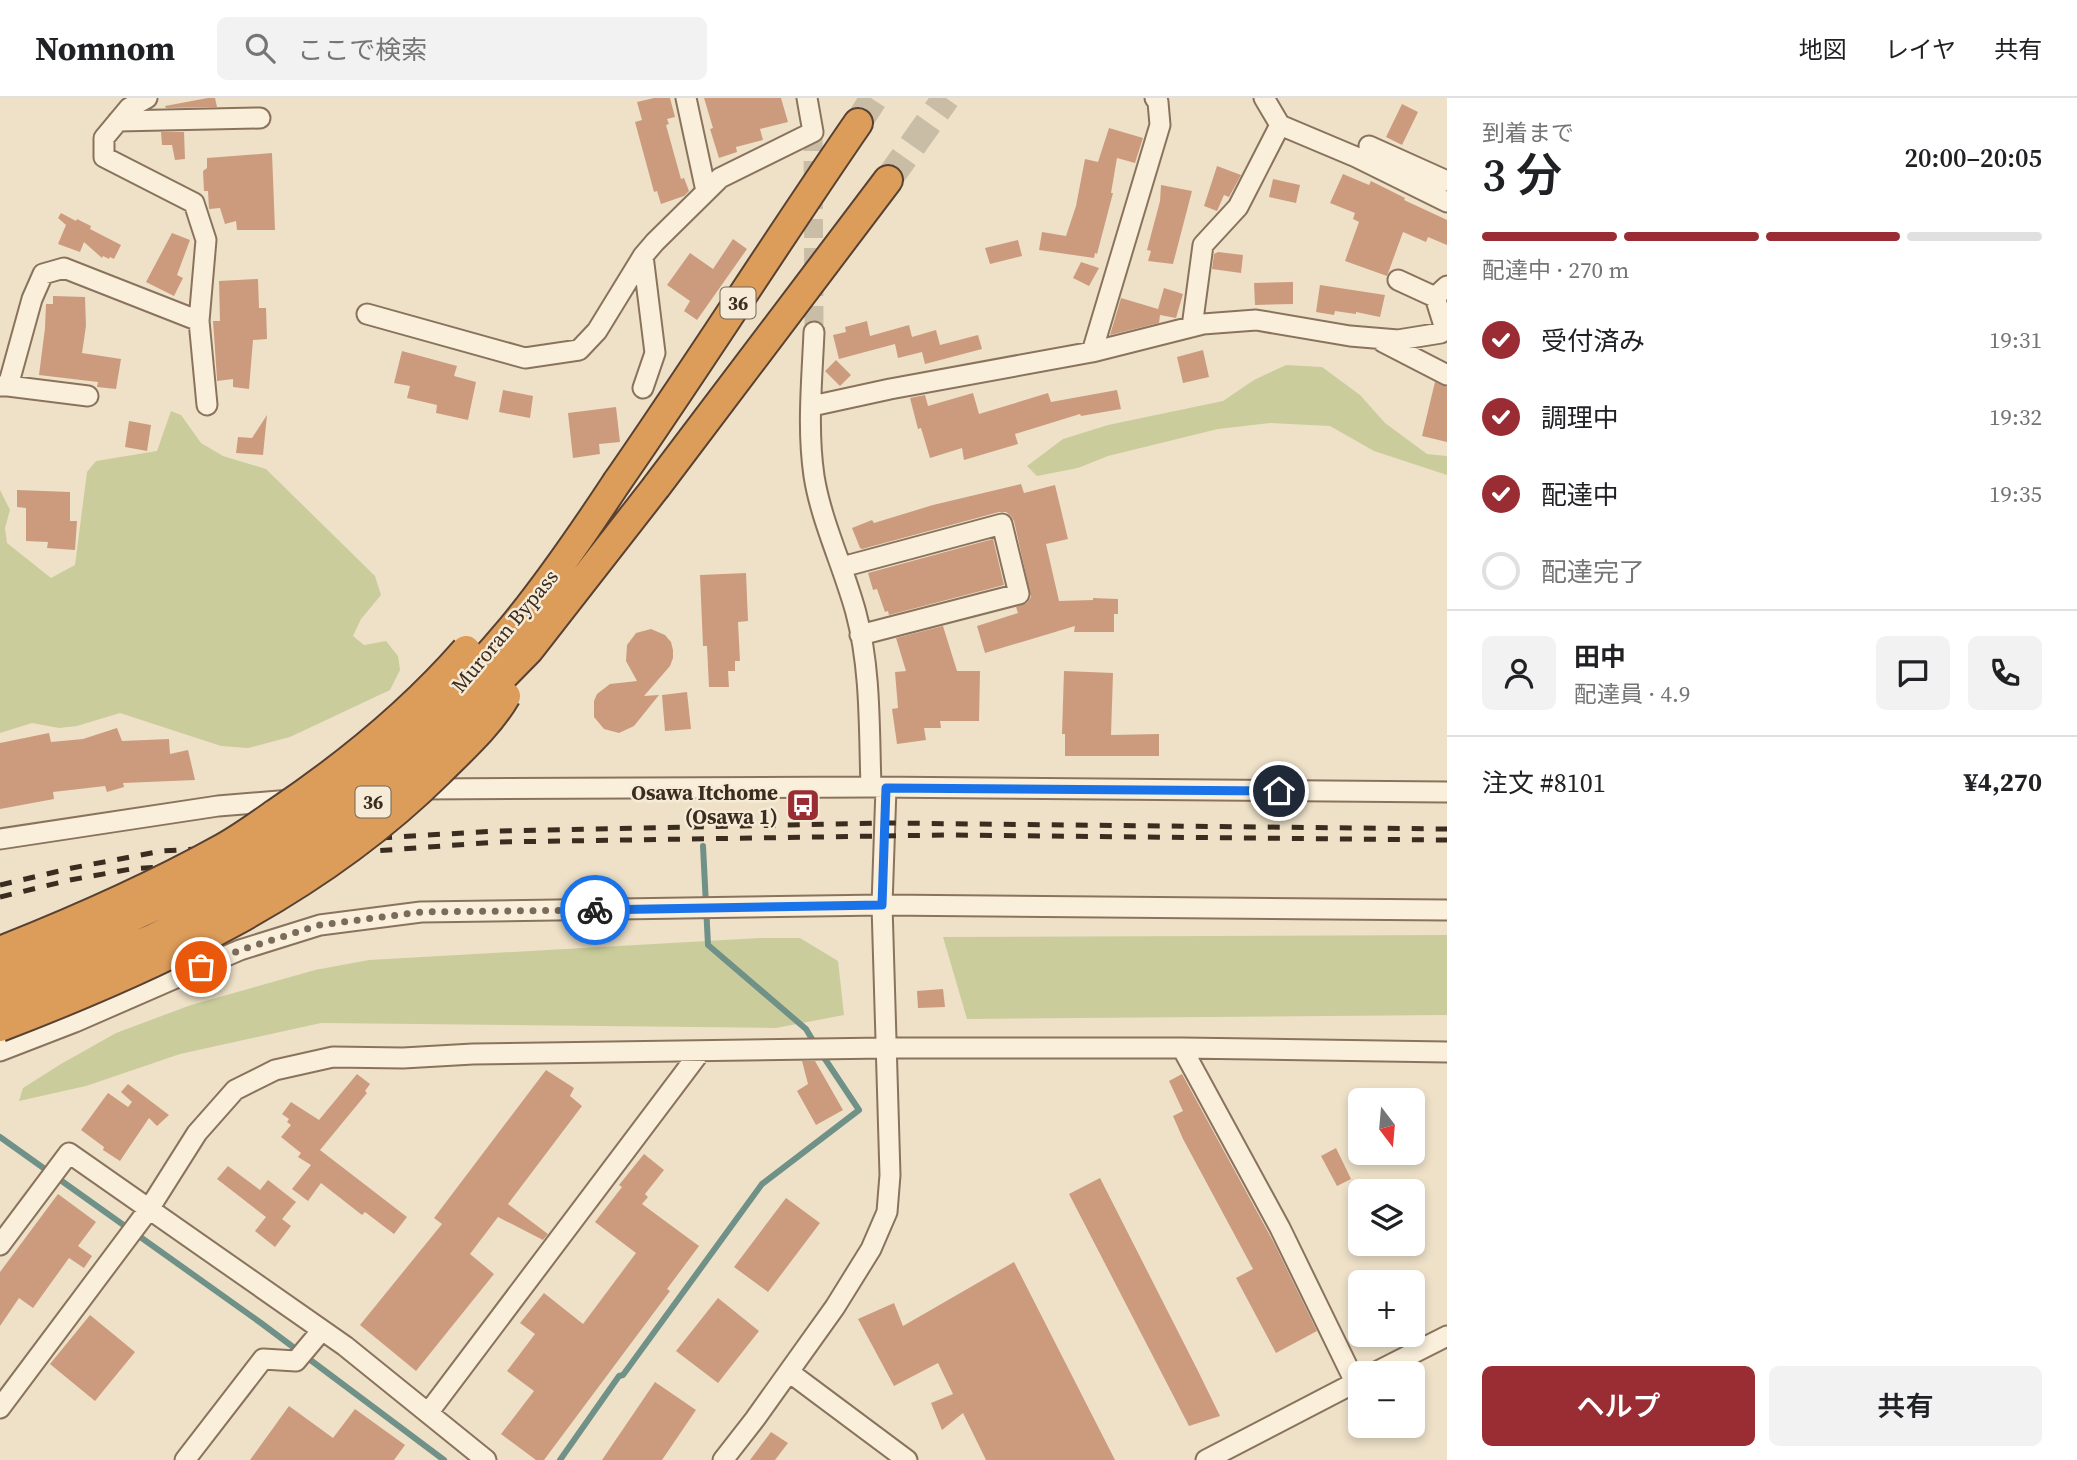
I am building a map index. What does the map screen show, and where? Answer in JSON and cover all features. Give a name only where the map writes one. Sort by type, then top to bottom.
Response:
[{"type":"highway","name":"Muroran Bypass","points":[[0,974],[139,915],[239,863],[317,811],[381,762],[451,696],[512,628],[565,560],[687,382],[797,211],[858,123]]},
{"type":"highway","name":"Muroran Bypass","points":[[0,1001],[152,939],[221,904],[286,866],[348,822],[409,772],[529,650],[888,180]]},
{"type":"highway","points":[[0,951],[83,918],[159,883],[226,846],[324,781],[395,723],[440,679],[523,586],[594,517]]},
{"type":"highway","points":[[0,1027],[148,967],[241,919],[325,866],[411,800],[476,735],[504,699],[529,650]]},
{"type":"street","points":[[147,98],[129,108],[104,138],[104,157],[194,203],[206,240],[199,321],[207,405]]},
{"type":"street","points":[[685,98],[706,191]]},
{"type":"street","points":[[368,314],[525,358],[579,351],[597,331],[643,256],[706,191],[720,178],[813,132],[807,98]]},
{"type":"street","points":[[1092,352],[1160,125],[1158,102],[1155,98]]},
{"type":"street","points":[[1264,98],[1280,125],[1356,157],[1447,202]]},
{"type":"street","points":[[118,121],[260,118]]},
{"type":"street","points":[[1192,327],[1203,245],[1238,207],[1280,125]]},
{"type":"street","points":[[1368,146],[1447,181]]},
{"type":"street","points":[[643,256],[655,353],[643,388]]},
{"type":"street","points":[[88,396],[4,386],[32,299],[43,274],[64,268],[199,321]]},
{"type":"street","points":[[812,405],[1092,352],[1192,327],[1256,320],[1350,336],[1398,340],[1444,334],[1441,292],[1398,280]]},
{"type":"street","points":[[723,1460],[835,1307],[871,1249],[887,1212],[890,1175],[878,788],[856,615],[814,478],[810,438],[814,332]]},
{"type":"street","points":[[1376,338],[1447,375]]},
{"type":"street","points":[[842,568],[1002,524],[1019,594],[860,635]]},
{"type":"street","points":[[4,836],[218,806],[421,788],[1447,792]]},
{"type":"street","points":[[0,1051],[75,1022],[240,950],[320,925],[421,912],[882,905],[1447,910]]},
{"type":"street","points":[[0,1065],[75,1022]]},
{"type":"street","points":[[0,1408],[149,1209],[197,1133],[235,1090],[275,1070],[333,1057],[403,1058],[473,1054],[885,1048],[1182,1048],[1447,1052]]},
{"type":"street","points":[[1182,1048],[1352,1361]]},
{"type":"street","points":[[428,1413],[700,1052]]},
{"type":"street","points":[[0,1245],[69,1153],[322,1330],[486,1460]]},
{"type":"street","points":[[185,1460],[263,1359],[296,1361],[322,1330]]},
{"type":"street","points":[[1398,1361],[1447,1336]]},
{"type":"street","points":[[789,1372],[907,1460]]},
{"type":"street","points":[[1206,1460],[1348,1386]]},
{"type":"green space","points":[[1286,365],[1322,367],[1360,395],[1385,423],[1427,454],[1447,456],[1447,475],[1374,451],[1330,426],[1270,423],[1218,429],[1108,456],[1078,468],[1037,476],[1027,466],[1063,439],[1108,425],[1223,401],[1254,380]]},
{"type":"green space","points":[[171,411],[181,415],[201,443],[223,456],[266,469],[375,576],[381,595],[361,619],[353,636],[364,645],[386,641],[398,656],[400,670],[390,690],[290,737],[248,748],[221,746],[120,713],[77,726],[59,728],[32,723],[0,733],[0,490],[10,510],[5,528],[7,543],[51,578],[75,565],[87,472],[96,461],[157,451]]},
{"type":"green space","points":[[1447,935],[1447,1015],[967,1019],[943,937]]},
{"type":"green space","points":[[800,938],[838,961],[844,1015],[776,1028],[321,1023],[180,1054],[86,1086],[19,1101],[23,1088],[116,1033],[191,1005],[315,970],[369,960]]},
{"type":"building","points":[[215,98],[217,107],[165,106]]},
{"type":"building","points":[[670,98],[675,117],[667,119],[669,124],[666,125],[681,179],[684,178],[689,191],[684,196],[661,204],[657,191],[654,192],[635,122],[642,120],[637,102]]},
{"type":"building","points":[[704,98],[781,98],[788,122],[760,129],[763,140],[736,147],[737,152],[719,158]]},
{"type":"building","points":[[1402,104],[1418,112],[1402,145],[1386,137]]},
{"type":"building","points":[[1109,128],[1143,138],[1135,163],[1117,158],[1113,193],[1097,254],[1095,253],[1094,258],[1039,250],[1042,232],[1066,236],[1076,206],[1085,159],[1098,162]]},
{"type":"building","points":[[161,132],[184,132],[185,159],[175,160],[172,145],[162,145]]},
{"type":"building","points":[[272,153],[275,230],[237,230],[236,221],[225,224],[220,208],[209,209],[208,191],[204,191],[203,171],[207,168],[207,158]]},
{"type":"building","points":[[1217,166],[1241,175],[1229,197],[1224,195],[1217,211],[1204,206]]},
{"type":"building","points":[[1343,174],[1369,185],[1371,181],[1447,220],[1447,245],[1428,237],[1426,242],[1403,232],[1387,276],[1345,261],[1359,222],[1353,219],[1355,213],[1330,203]]},
{"type":"building","points":[[1273,179],[1300,185],[1296,203],[1269,197]]},
{"type":"building","points":[[1161,185],[1192,191],[1173,264],[1148,261],[1151,251],[1147,250],[1160,201]]},
{"type":"building","points":[[61,213],[91,226],[90,229],[121,245],[114,259],[102,258],[84,242],[80,252],[58,244],[66,225],[58,218]]},
{"type":"building","points":[[172,233],[190,240],[177,275],[183,278],[174,296],[146,282]]},
{"type":"building","points":[[733,239],[747,249],[697,320],[684,311],[690,301],[667,285],[690,253],[713,269]]},
{"type":"building","points":[[1018,240],[1022,256],[990,264],[985,248]]},
{"type":"building","points":[[1218,252],[1243,255],[1241,273],[1212,269],[1214,254]]},
{"type":"building","points":[[1081,262],[1099,268],[1089,286],[1073,278]]},
{"type":"building","points":[[258,279],[259,308],[266,308],[267,339],[253,340],[249,389],[233,387],[233,379],[217,381],[213,321],[220,321],[219,281]]},
{"type":"building","points":[[1293,282],[1293,304],[1255,305],[1254,283]]},
{"type":"building","points":[[1320,285],[1385,295],[1380,317],[1356,312],[1335,311],[1334,315],[1316,312]]},
{"type":"building","points":[[1164,288],[1183,294],[1176,318],[1160,315],[1159,323],[1110,335],[1121,298],[1158,309]]},
{"type":"building","points":[[53,296],[85,297],[86,326],[82,353],[121,359],[116,389],[97,387],[98,382],[39,375],[46,304],[53,304]]},
{"type":"building","points":[[867,321],[870,336],[909,325],[912,337],[936,330],[940,345],[978,335],[982,349],[925,364],[922,352],[898,358],[895,344],[839,359],[833,335],[846,332],[845,327]]},
{"type":"building","points":[[1203,350],[1209,377],[1183,383],[1177,357]]},
{"type":"building","points":[[402,351],[457,366],[454,376],[476,382],[468,420],[436,413],[437,405],[407,398],[410,386],[394,383]]},
{"type":"building","points":[[836,360],[851,375],[840,386],[825,371]]},
{"type":"building","points":[[1435,382],[1447,387],[1447,442],[1422,436]]},
{"type":"building","points":[[503,390],[533,396],[530,418],[499,412]]},
{"type":"building","points":[[1117,390],[1121,409],[1081,416],[1080,414],[1015,434],[1018,444],[964,460],[962,448],[930,458],[921,428],[918,429],[910,398],[925,395],[928,406],[973,393],[979,414],[1048,393],[1051,402]]},
{"type":"building","points":[[616,407],[620,442],[599,444],[600,454],[573,458],[568,413]]},
{"type":"building","points":[[267,415],[263,455],[236,453],[238,437],[252,438]]},
{"type":"building","points":[[129,421],[151,425],[147,451],[125,447]]},
{"type":"building","points":[[1021,484],[1024,493],[1055,485],[1068,539],[1046,544],[1059,601],[1118,599],[1118,614],[1114,614],[1114,632],[1074,632],[1075,626],[985,653],[977,626],[1018,613],[1016,607],[1027,603],[1031,597],[1014,521],[1006,512],[862,549],[852,528],[872,520],[874,523],[933,505]]},
{"type":"building","points":[[17,490],[70,492],[70,521],[77,521],[75,550],[47,548],[48,542],[26,541],[26,508],[17,507]]},
{"type":"building","points":[[993,539],[1004,585],[889,615],[888,611],[885,612],[877,589],[873,590],[868,573]]},
{"type":"building","points":[[746,573],[748,621],[738,622],[740,661],[735,661],[735,671],[728,671],[729,687],[709,687],[707,646],[703,646],[700,575]]},
{"type":"building","points":[[943,626],[957,671],[980,671],[979,721],[940,721],[941,728],[924,728],[926,740],[897,744],[892,709],[898,708],[895,672],[906,671],[896,638]]},
{"type":"building","points":[[651,629],[665,635],[673,650],[670,666],[644,696],[659,695],[634,726],[619,733],[604,729],[594,717],[597,694],[610,684],[637,681],[626,661],[627,645],[636,633]]},
{"type":"building","points":[[1064,671],[1113,673],[1111,735],[1159,734],[1159,756],[1065,756],[1065,734],[1062,734]]},
{"type":"building","points":[[687,692],[691,729],[665,731],[662,695]]},
{"type":"building","points":[[117,728],[122,741],[169,739],[170,754],[188,750],[195,780],[123,783],[124,787],[107,792],[105,786],[53,792],[54,799],[0,809],[0,743],[49,733],[51,742],[83,739]]},
{"type":"building","points":[[943,989],[945,1007],[918,1008],[917,991]]},
{"type":"building","points":[[802,1061],[815,1061],[843,1110],[816,1125],[797,1091],[808,1084]]},
{"type":"building","points":[[546,1070],[574,1088],[570,1096],[582,1106],[508,1204],[548,1234],[543,1240],[498,1217],[470,1254],[494,1274],[416,1371],[360,1325],[442,1224],[434,1218]]},
{"type":"building","points":[[357,1074],[370,1084],[365,1091],[367,1093],[320,1150],[407,1217],[394,1234],[365,1212],[362,1215],[321,1183],[308,1201],[292,1189],[311,1165],[298,1157],[301,1153],[281,1137],[291,1125],[287,1122],[289,1119],[282,1114],[291,1102],[319,1120]]},
{"type":"building","points":[[1182,1074],[1274,1243],[1317,1331],[1276,1353],[1236,1278],[1253,1269],[1173,1116],[1183,1111],[1169,1081]]},
{"type":"building","points":[[128,1084],[169,1115],[157,1126],[149,1118],[120,1161],[81,1130],[108,1093],[128,1107],[132,1102],[121,1092]]},
{"type":"building","points":[[1336,1148],[1351,1179],[1337,1186],[1321,1156]]},
{"type":"building","points":[[644,1154],[664,1170],[645,1194],[648,1197],[642,1204],[699,1246],[667,1289],[670,1291],[544,1460],[536,1460],[501,1434],[534,1391],[507,1371],[535,1334],[520,1323],[544,1293],[583,1324],[636,1253],[595,1222],[622,1187],[619,1185]]},
{"type":"building","points":[[228,1166],[260,1190],[268,1180],[296,1202],[282,1219],[291,1226],[275,1247],[255,1231],[266,1217],[217,1179]]},
{"type":"building","points":[[1100,1178],[1220,1416],[1189,1426],[1069,1194]]},
{"type":"building","points":[[58,1194],[96,1222],[78,1246],[92,1256],[84,1268],[69,1258],[33,1308],[19,1298],[0,1326],[0,1272]]},
{"type":"building","points":[[786,1198],[820,1223],[768,1292],[734,1267]]},
{"type":"building","points":[[1014,1262],[1115,1460],[986,1460],[963,1413],[942,1430],[931,1403],[953,1394],[938,1363],[894,1386],[858,1319],[894,1303],[903,1326]]},
{"type":"building","points":[[718,1298],[759,1331],[718,1383],[676,1351]]},
{"type":"building","points":[[90,1315],[135,1352],[95,1401],[50,1364]]},
{"type":"building","points":[[655,1382],[696,1410],[662,1460],[602,1460]]},
{"type":"building","points":[[289,1406],[333,1438],[355,1409],[405,1445],[394,1460],[250,1460]]},
{"type":"building","points":[[771,1432],[788,1443],[775,1460],[750,1460]]},
{"type":"waterway","points":[[703,846],[708,945],[806,1029],[815,1044]]},
{"type":"waterway","points":[[560,1460],[762,1184],[859,1110],[821,1053]]},
{"type":"waterway","points":[[0,1137],[261,1323],[444,1460]]},
{"type":"tunnel","points":[[858,123],[874,98]]},
{"type":"tunnel","points":[[888,180],[946,98]]},
{"type":"tunnel","points":[[813,132],[814,332]]},
{"type":"railway","points":[[0,885],[162,851],[496,831],[885,823],[1447,829]]},
{"type":"railway","points":[[0,897],[131,869],[497,842],[945,835],[1447,840]]},
{"type":"way so far","points":[[201,967],[240,950],[320,925],[421,912],[595,910]]},
{"type":"place","name":"Osawa Itchome (Osawa 1)","points":[[803,805]]},
{"type":"route","points":[[595,910],[882,905],[886,788],[1279,791]]}]
